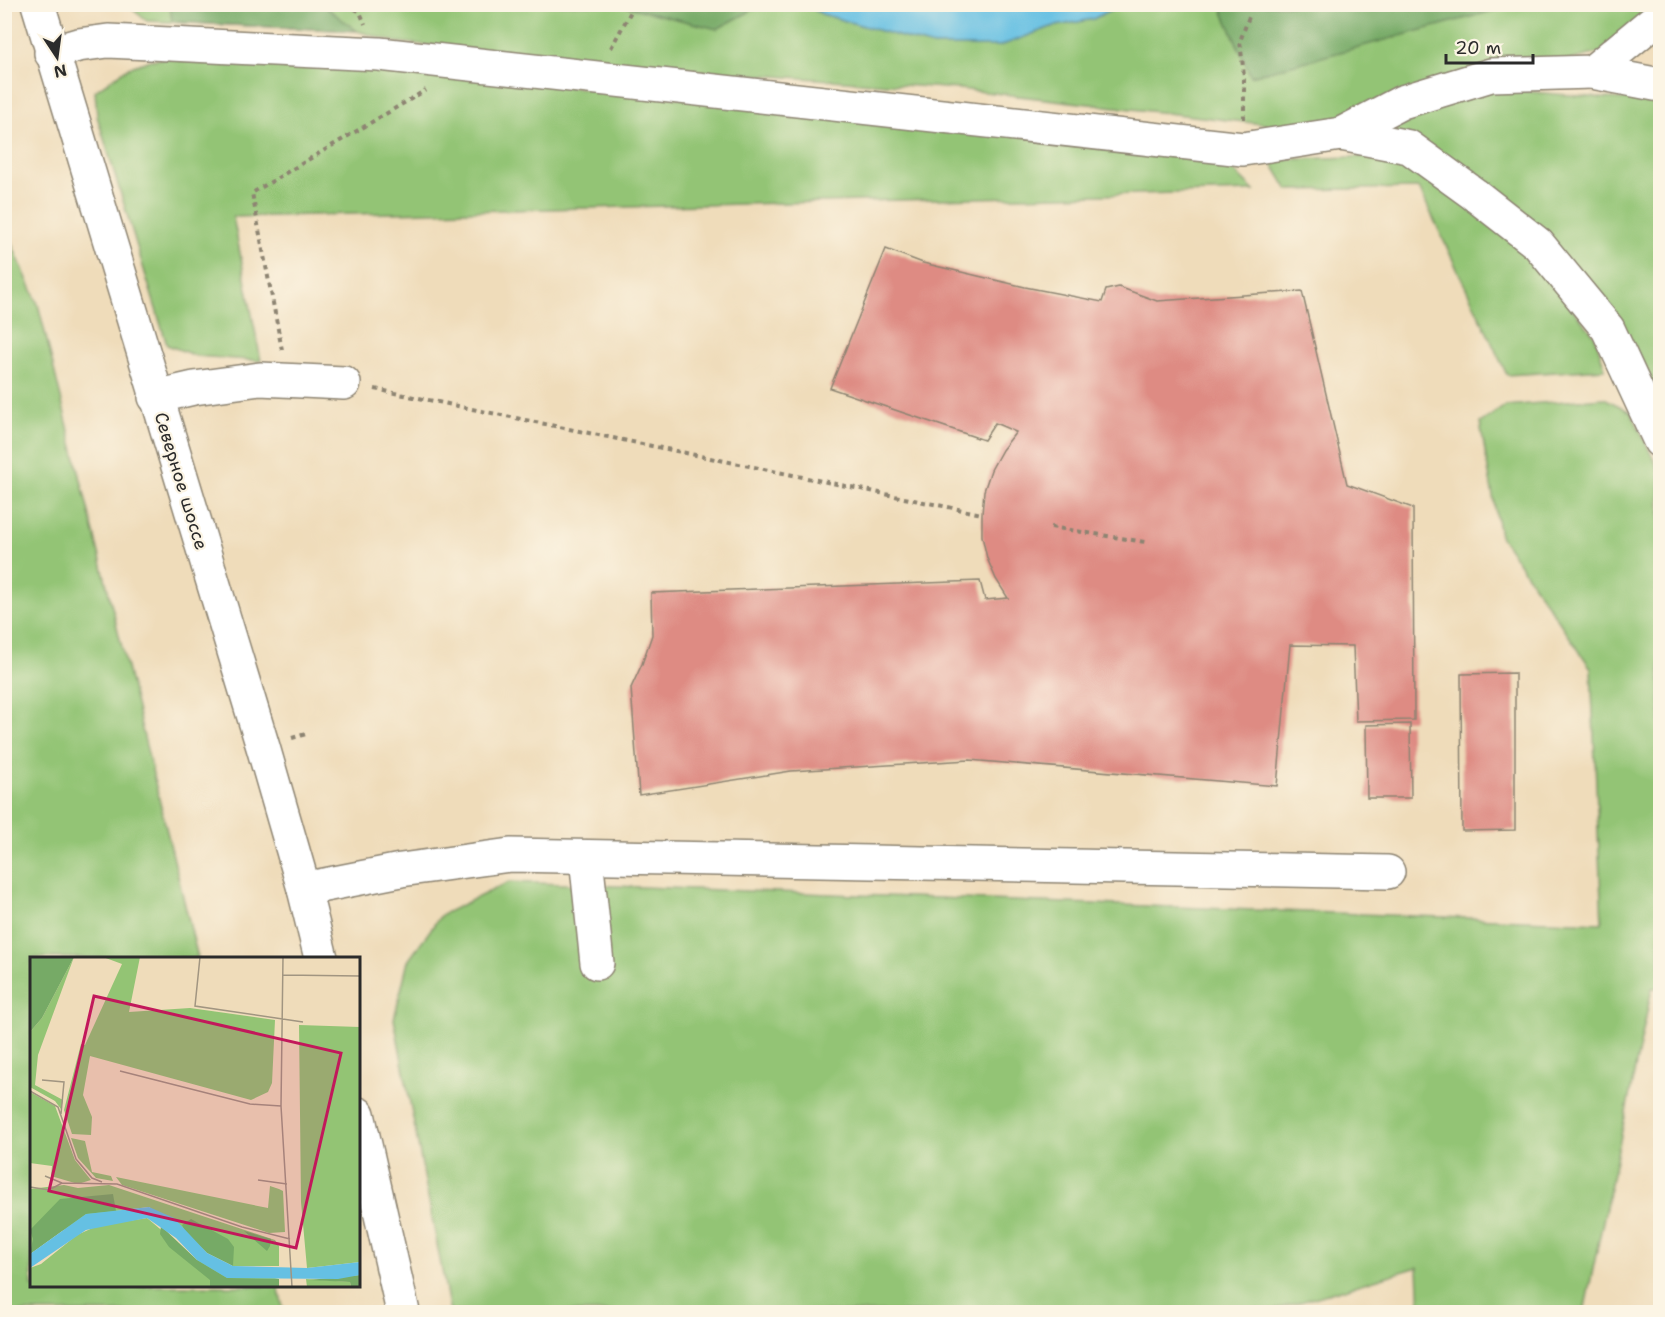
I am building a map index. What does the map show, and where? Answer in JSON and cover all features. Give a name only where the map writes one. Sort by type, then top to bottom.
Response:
[{"type":"street","name":"Северное шоссе","points":[[38,4],[155,398],[263,747],[304,889],[321,957]]},
{"type":"street","points":[[1592,72],[1660,16]]},
{"type":"street","points":[[51,53],[78,45],[108,41],[379,54],[1243,149],[1341,134],[1402,102],[1491,75],[1592,72],[1660,85]]},
{"type":"street","points":[[1341,134],[1409,147],[1538,244],[1608,329],[1660,441]]},
{"type":"street","points":[[155,398],[194,388],[260,379],[344,383]]},
{"type":"street","points":[[304,889],[400,870],[510,855],[1388,872]]},
{"type":"street","points":[[586,857],[597,963]]},
{"type":"street","points":[[360,1123],[403,1312]]},
{"type":"path","points":[[594,77],[635,4]]},
{"type":"path","points":[[1243,149],[1244,76],[1240,41],[1250,14]]},
{"type":"path","points":[[287,380],[252,193],[431,87]]},
{"type":"path","points":[[344,383],[982,514]]},
{"type":"path","points":[[1051,527],[1145,542]]},
{"type":"green space","points":[[762,4],[717,29],[620,5]]},
{"type":"green space","points":[[127,5],[806,5],[822,14],[933,46],[1000,46],[1051,27],[1093,19],[1121,5],[1655,5],[1610,50],[1349,116],[1288,127],[959,89],[702,71],[395,42],[357,31],[147,21]]},
{"type":"green space","points":[[170,5],[323,5],[357,31],[172,22]]},
{"type":"green space","points":[[1220,5],[1515,5],[1251,76]]},
{"type":"green space","points":[[197,55],[379,68],[1205,150],[1232,169],[1254,191],[233,217],[261,361],[196,356],[167,345],[97,116],[95,91],[128,68],[150,60]]},
{"type":"green space","points":[[1488,88],[1602,98],[1660,100],[1660,412],[1621,328],[1366,127]]},
{"type":"green space","points":[[1382,156],[1462,201],[1527,254],[1595,336],[1605,369],[1507,375],[1419,188],[1288,190],[1270,160]]},
{"type":"green space","points":[[4,226],[38,304],[198,957],[30,957],[30,1287],[278,1287],[284,1312],[5,1312]]},
{"type":"green space","points":[[1604,398],[1631,412],[1660,473],[1660,988],[1652,988],[1584,1312],[1420,1312],[1418,1267],[1267,1312],[450,1312],[394,1019],[408,961],[441,915],[509,882],[1602,923],[1591,668],[1500,536],[1480,423],[1505,406]]},
{"type":"water","points":[[806,5],[1121,5],[1093,19],[1051,27],[1000,46],[933,46],[822,14]]},
{"type":"building","points":[[886,249],[923,263],[1102,302],[1106,290],[1119,287],[1157,301],[1302,291],[1347,484],[1413,508],[1414,720],[1356,721],[1353,646],[1290,645],[1277,786],[969,760],[791,771],[639,795],[631,688],[652,635],[651,593],[980,581],[985,600],[1008,598],[987,558],[982,536],[982,514],[984,491],[991,470],[1002,450],[1016,432],[995,423],[984,440],[830,388]]},
{"type":"building","points":[[1515,673],[1515,830],[1462,831],[1461,674]]},
{"type":"building","points":[[1410,724],[1411,798],[1367,798],[1366,725]]}]
